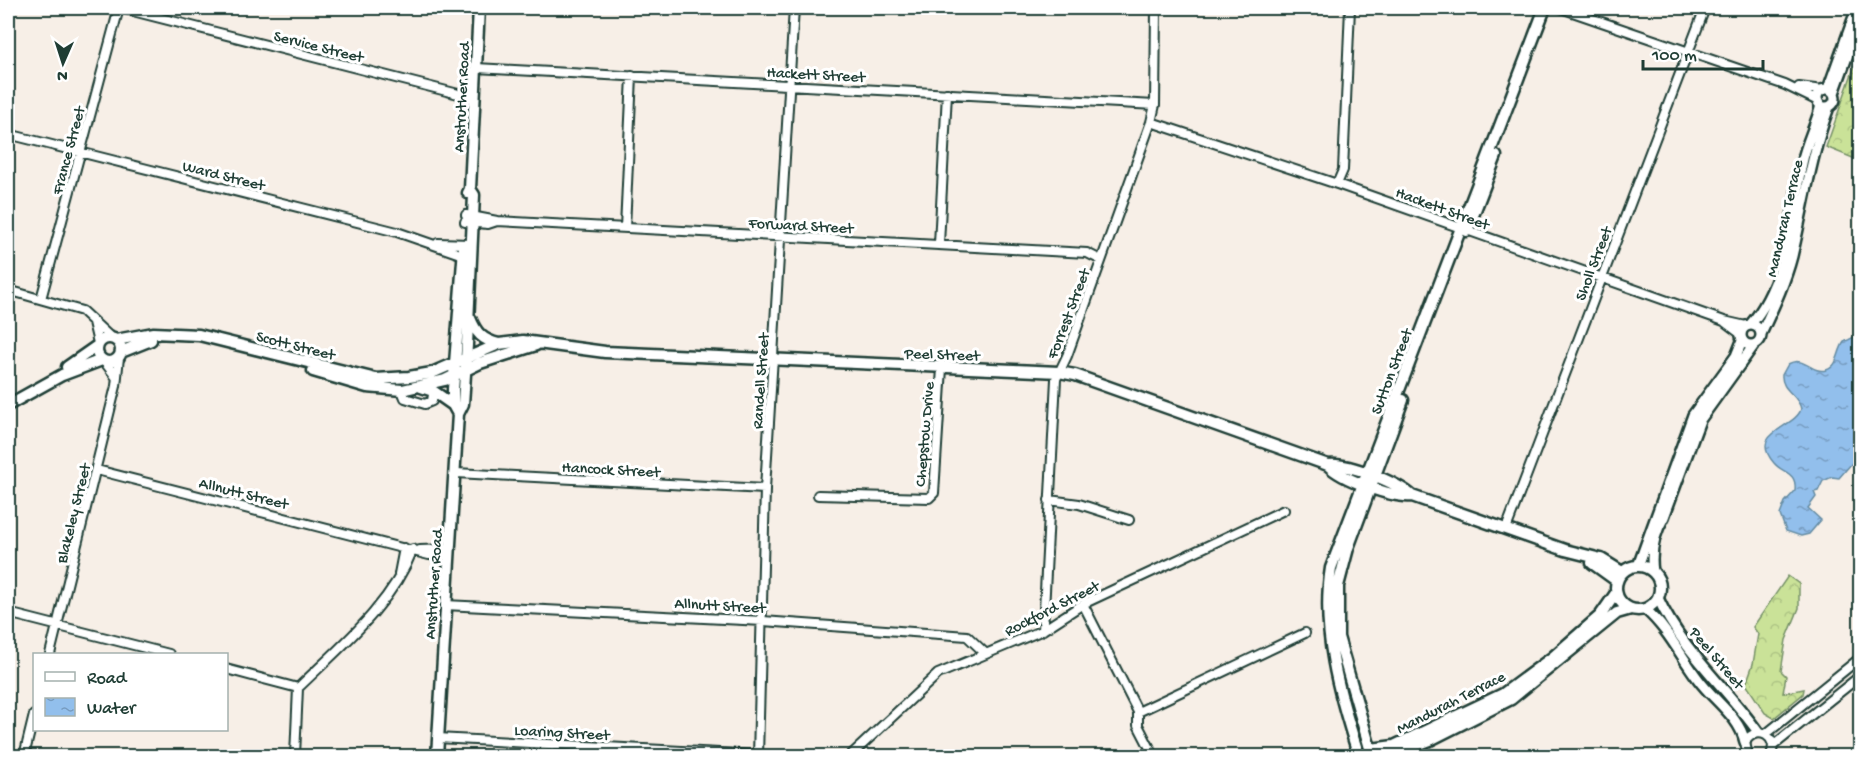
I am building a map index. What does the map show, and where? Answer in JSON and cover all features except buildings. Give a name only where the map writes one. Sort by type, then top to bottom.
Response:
[{"type":"main road","name":"Anstruther Road","points":[[456,409],[463,404],[466,357],[467,244],[474,195],[470,189],[479,8]]},
{"type":"main road","name":"Sutton Street","points":[[1357,755],[1328,629],[1328,588],[1545,8]]},
{"type":"main road","name":"Sutton Street","points":[[1464,229],[1552,8]]},
{"type":"main road","name":"Anstruther Road","points":[[437,756],[448,553],[456,473],[454,376],[467,256]]},
{"type":"main road","points":[[468,315],[476,332],[482,338],[499,344]]},
{"type":"main road","name":"Scott Street","points":[[114,339],[153,333],[192,334],[376,379],[432,373],[466,357]]},
{"type":"main road","points":[[8,397],[69,366],[104,339],[114,339],[120,354],[114,361],[103,360],[62,375],[8,405]]},
{"type":"main road","name":"Scott Street","points":[[120,354],[150,340],[191,340],[367,387],[402,390],[422,387],[465,370]]},
{"type":"main road","name":"Peel Street","points":[[466,357],[499,344],[523,341],[605,352],[1059,372],[1075,375],[1328,465],[1337,464],[1401,497],[1412,496],[1565,550],[1619,577]]},
{"type":"main road","name":"Peel Street","points":[[465,370],[539,344]]},
{"type":"main road","points":[[98,345],[97,354],[103,360]]},
{"type":"main road","points":[[422,387],[433,391],[456,409]]},
{"type":"main road","name":"Sutton Street","points":[[1343,546],[1338,586],[1338,637],[1372,751]]},
{"type":"main road","points":[[1638,566],[1653,572],[1660,587],[1658,598],[1645,609],[1631,609],[1619,600],[1616,593],[1619,577],[1638,566]]},
{"type":"main road","name":"Mandurah Terrace","points":[[1357,755],[1362,748],[1372,751],[1394,746],[1503,694],[1553,657],[1600,616],[1616,593]]},
{"type":"main road","name":"Mandurah Terrace","points":[[1388,756],[1430,740],[1511,699],[1617,613],[1631,609]]},
{"type":"street","name":"Service Street","points":[[120,8],[474,98]]},
{"type":"street","name":"France Street","points":[[41,299],[120,8]]},
{"type":"street","name":"Randell Street","points":[[758,756],[765,489],[794,8]]},
{"type":"street","points":[[1337,184],[1343,170],[1350,8]]},
{"type":"street","points":[[1561,8],[1785,85],[1823,104],[1835,101],[1828,90]]},
{"type":"street","name":"Sholl Street","points":[[1506,529],[1600,277],[1705,8]]},
{"type":"street","points":[[1828,90],[1857,8]]},
{"type":"street","name":"Forrest Street","points":[[1043,630],[1055,388],[1151,122],[1155,105],[1154,10]]},
{"type":"street","points":[[1823,104],[1818,96],[1828,90],[1860,21]]},
{"type":"street","name":"Hackett Street","points":[[476,68],[1155,105]]},
{"type":"street","points":[[625,228],[632,76]]},
{"type":"street","points":[[1785,85],[1828,90]]},
{"type":"street","points":[[939,244],[947,93]]},
{"type":"street","name":"Mandurah Terrace","points":[[1638,566],[1693,415],[1736,356],[1745,331],[1766,304],[1775,283],[1803,159],[1823,104]]},
{"type":"street","name":"Mandurah Terrace","points":[[1754,345],[1760,341],[1761,334],[1779,297],[1792,256],[1823,104]]},
{"type":"street","name":"Hackett Street","points":[[1151,122],[1337,184],[1724,321],[1745,331]]},
{"type":"street","name":"Ward Street","points":[[8,134],[434,243],[467,256]]},
{"type":"street","name":"Forward Street","points":[[469,219],[1087,253],[1101,260]]},
{"type":"street","name":"Ward Street","points":[[434,243],[467,244]]},
{"type":"street","points":[[8,290],[74,308],[93,320],[114,339]]},
{"type":"street","points":[[93,320],[98,345]]},
{"type":"street","points":[[1653,572],[1653,546],[1658,528],[1700,420],[1754,345],[1745,331],[1756,326],[1761,334]]},
{"type":"street","name":"Blakeley Street","points":[[50,653],[97,470],[120,354]]},
{"type":"street","points":[[103,360],[116,377]]},
{"type":"street","name":"Chepstow Drive","points":[[818,495],[929,498],[934,493],[942,368]]},
{"type":"street","points":[[402,390],[405,398],[423,404],[429,403],[433,395]]},
{"type":"street","name":"Allnutt Street","points":[[97,470],[412,549],[448,553]]},
{"type":"street","name":"Hancock Street","points":[[456,473],[765,489]]},
{"type":"street","points":[[1049,500],[1079,504],[1129,520]]},
{"type":"street","name":"Rockford Street","points":[[850,756],[938,674],[1043,630],[1083,604],[1284,510]]},
{"type":"street","points":[[295,756],[298,688],[380,606],[412,549]]},
{"type":"street","name":"Peel Street","points":[[1658,598],[1678,633],[1762,733]]},
{"type":"street","points":[[1083,604],[1138,712],[1138,725],[1154,756]]},
{"type":"street","name":"Allnutt Street","points":[[445,605],[763,621],[967,636],[986,654]]},
{"type":"street","name":"Peel Street","points":[[1645,609],[1661,623],[1697,678],[1737,723],[1745,752]]},
{"type":"street","points":[[8,613],[165,653]]},
{"type":"street","points":[[1138,712],[1305,633]]},
{"type":"street","points":[[1745,752],[1750,735],[1762,733],[1860,658]]},
{"type":"street","points":[[228,670],[298,688]]},
{"type":"street","points":[[1770,756],[1774,745],[1860,676]]},
{"type":"street","points":[[24,756],[33,719]]},
{"type":"street","points":[[1762,733],[1774,745]]},
{"type":"street","name":"Loaring Street","points":[[437,738],[758,756]]},
{"type":"green space","points":[[1860,51],[1860,161],[1826,147]]},
{"type":"green space","points":[[1788,576],[1799,584],[1799,608],[1786,640],[1781,671],[1786,676],[1783,693],[1804,689],[1803,694],[1774,718],[1765,713],[1746,684],[1753,664],[1758,634],[1753,627]]},
{"type":"water","points":[[1854,337],[1860,338],[1859,455],[1839,478],[1832,477],[1823,481],[1818,491],[1814,492],[1816,497],[1808,508],[1821,520],[1809,534],[1801,536],[1786,531],[1780,515],[1785,502],[1795,491],[1794,480],[1774,463],[1767,453],[1766,444],[1769,437],[1797,416],[1801,409],[1797,400],[1784,385],[1782,375],[1788,364],[1794,362],[1804,363],[1821,371],[1830,368],[1836,362],[1844,342]]}]
